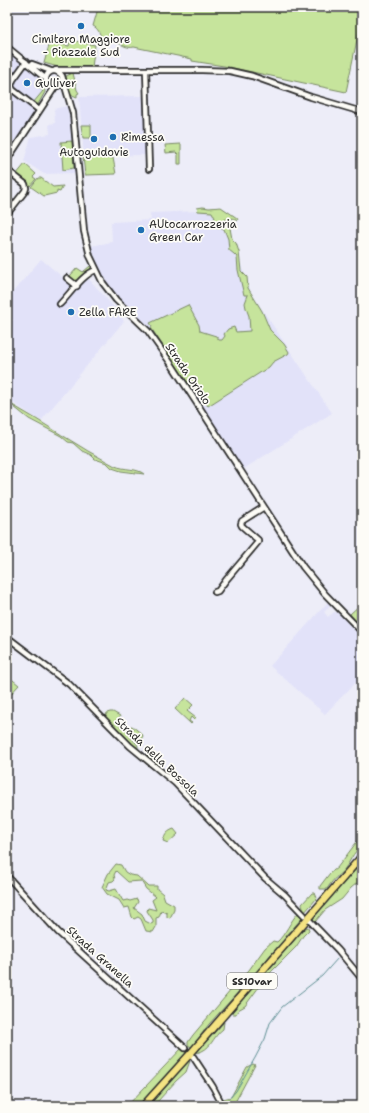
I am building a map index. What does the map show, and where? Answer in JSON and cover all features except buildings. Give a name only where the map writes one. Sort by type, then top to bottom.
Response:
[{"type":"highway","name":"SS10var","points":[[143,1106],[362,856]]},
{"type":"street","points":[[7,47],[26,62],[52,87],[63,90],[70,99]]},
{"type":"street","points":[[20,58],[42,69],[59,72],[62,77]]},
{"type":"street","points":[[26,62],[11,85],[12,88],[39,110]]},
{"type":"street","points":[[146,70],[149,169]]},
{"type":"street","points":[[47,98],[47,74],[53,71],[215,70],[240,73],[311,97],[362,112]]},
{"type":"street","points":[[7,160],[47,98],[61,83],[62,77],[66,72],[74,71]]},
{"type":"street","name":"Strada Oriolo","points":[[62,77],[70,99],[76,140],[84,231],[87,246],[96,270],[110,293],[143,326],[161,348],[303,567],[315,583],[362,632]]},
{"type":"street","points":[[7,170],[25,184],[26,188],[7,214]]},
{"type":"street","points":[[60,304],[91,272],[96,270]]},
{"type":"street","points":[[67,278],[77,286]]},
{"type":"street","points":[[215,592],[218,591],[258,542],[258,540],[241,524],[242,521],[264,507]]},
{"type":"street","name":"Strada della Bossola","points":[[7,637],[69,684],[130,746],[175,783],[265,878],[304,915]]},
{"type":"street","name":"Strada Granella","points":[[7,876],[58,932],[185,1048]]},
{"type":"street","points":[[308,920],[338,950],[362,979]]},
{"type":"street","points":[[192,1055],[213,1087],[223,1106]]},
{"type":"shaded area","points":[[7,52],[42,80],[46,90],[44,97],[8,151]]},
{"type":"shaded area","points":[[145,96],[147,155],[84,156],[79,97]]},
{"type":"shaded area","points":[[67,106],[70,117],[76,173],[44,174],[24,161],[31,137],[50,134],[49,124],[55,123],[54,109]]},
{"type":"shaded area","points":[[222,210],[251,293],[332,413],[242,470],[204,408],[147,324],[111,289],[99,268],[91,246],[112,242],[111,222],[151,220],[150,213]]},
{"type":"shaded area","points":[[41,259],[73,286],[57,304],[61,307],[88,278],[123,317],[122,319],[124,321],[41,421],[7,399],[7,327],[13,320],[7,313],[7,299]]},
{"type":"shaded area","points":[[328,602],[330,604],[329,607],[324,612],[328,617],[334,612],[337,612],[362,638],[362,676],[325,714],[270,666]]},
{"type":"green space","points":[[102,7],[362,7],[362,16],[346,92],[224,66],[192,61],[192,59],[134,47],[126,47],[115,40],[105,38],[102,39],[98,30],[93,26],[97,12],[96,9]]},
{"type":"green space","points":[[70,40],[95,45],[92,67],[58,67],[44,63],[50,42],[69,46]]},
{"type":"green space","points":[[73,73],[79,93],[77,94],[77,97],[72,95],[66,83],[66,76]]},
{"type":"green space","points":[[40,79],[44,83],[45,92],[37,106],[33,103],[43,91],[38,87],[40,84],[38,82]]},
{"type":"green space","points":[[81,125],[91,125],[91,138],[83,138]]},
{"type":"green space","points":[[72,141],[74,168],[63,170],[61,142]]},
{"type":"green space","points":[[181,144],[181,164],[178,164],[178,154],[176,152],[166,153],[165,145]]},
{"type":"green space","points":[[107,156],[108,158],[113,158],[116,174],[85,175],[83,157]]},
{"type":"green space","points":[[25,164],[36,174],[33,177],[36,179],[30,186],[16,175]]},
{"type":"green space","points":[[38,178],[41,178],[53,187],[63,186],[60,192],[57,191],[57,193],[44,196],[31,187]]},
{"type":"green space","points":[[221,207],[237,218],[237,221],[233,218],[229,220],[225,219],[225,221],[230,228],[232,239],[236,243],[239,252],[241,271],[247,277],[248,288],[262,311],[270,330],[284,344],[289,352],[273,362],[269,367],[208,406],[185,379],[151,328],[152,326],[150,323],[188,305],[199,325],[200,331],[216,336],[219,340],[222,340],[228,329],[234,327],[236,332],[250,331],[249,316],[245,303],[248,295],[244,295],[238,270],[237,257],[229,250],[228,239],[224,229],[220,227],[219,229],[210,222],[215,218],[212,212],[198,211],[197,208]]},
{"type":"green space","points":[[90,266],[91,268],[77,283],[70,276],[77,268],[83,272]]},
{"type":"green space","points":[[9,403],[115,466],[138,471],[144,474],[121,471],[112,468],[107,463],[95,459],[73,443],[68,442],[61,436],[29,419]]},
{"type":"green space","points":[[362,603],[362,628],[350,614]]},
{"type":"green space","points":[[8,676],[19,685],[8,697],[7,677]]},
{"type":"green space","points":[[185,698],[193,705],[187,711],[196,718],[194,720],[191,717],[189,721],[192,723],[191,724],[175,709]]},
{"type":"green space","points":[[110,712],[120,716],[118,722],[122,728],[132,726],[142,734],[143,736],[140,741],[133,735],[130,736],[137,744],[140,752],[148,755],[152,759],[159,759],[158,768],[155,769],[150,767],[142,760],[138,752],[125,736],[104,719],[107,713]]},
{"type":"green space","points":[[174,829],[178,834],[168,843],[163,841],[167,833]]},
{"type":"green space","points":[[362,835],[362,846],[356,851],[342,872],[327,889],[320,889],[320,886],[330,873],[337,868]]},
{"type":"green space","points":[[362,863],[362,879],[351,888],[342,899],[325,910],[315,922],[312,921],[314,916]]},
{"type":"green space","points":[[116,864],[121,865],[125,872],[130,875],[137,876],[148,886],[157,886],[157,889],[163,894],[165,900],[174,905],[174,910],[170,918],[167,917],[167,913],[161,911],[159,917],[156,918],[156,927],[153,932],[146,931],[141,919],[138,917],[134,919],[132,917],[129,907],[124,908],[119,900],[107,894],[102,887],[108,874]],"holes":[[[116,871],[128,882],[141,881],[146,889],[156,897],[152,900],[156,910],[148,908],[147,911],[153,920],[153,923],[151,924],[145,921],[142,914],[134,908],[138,902],[137,899],[123,901],[116,889],[109,891],[106,890],[109,882],[115,879],[114,875]]]},
{"type":"green space","points":[[312,893],[315,893],[317,898],[304,913],[302,904]]},
{"type":"green space","points":[[299,912],[303,917],[287,935],[284,941],[209,1024],[193,1046],[191,1047],[188,1045],[188,1042],[193,1035],[249,970],[265,948],[273,941],[277,942],[280,939]]},
{"type":"green space","points":[[308,927],[309,930],[296,947],[267,976],[245,1006],[238,1010],[236,1014],[232,1014],[231,1012],[293,942],[300,932]]},
{"type":"green space","points":[[224,1022],[223,1029],[209,1046],[196,1053]]},
{"type":"green space","points":[[182,1048],[186,1053],[138,1106],[127,1106]]},
{"type":"green space","points":[[188,1061],[190,1061],[186,1072],[158,1101],[152,1106],[149,1106],[177,1071]]},
{"type":"green space","points":[[253,1064],[255,1065],[233,1106],[228,1106],[223,1099],[231,1097],[247,1067]]},
{"type":"waterway","points":[[228,1106],[228,1100],[236,1091],[265,1039],[270,1023],[282,1007],[322,976],[338,958]]},
{"type":"place","name":"Cimitero Maggiore - Piazzale Sud","points":[[81,26]]},
{"type":"place","name":"Gulliver","points":[[27,83]]},
{"type":"place","name":"Rimessa","points":[[113,137]]},
{"type":"place","name":"Autoguidovie","points":[[94,139]]},
{"type":"place","name":"AUtocarrozzeria Green Car","points":[[141,230]]},
{"type":"place","name":"Zella FARE","points":[[71,312]]}]
